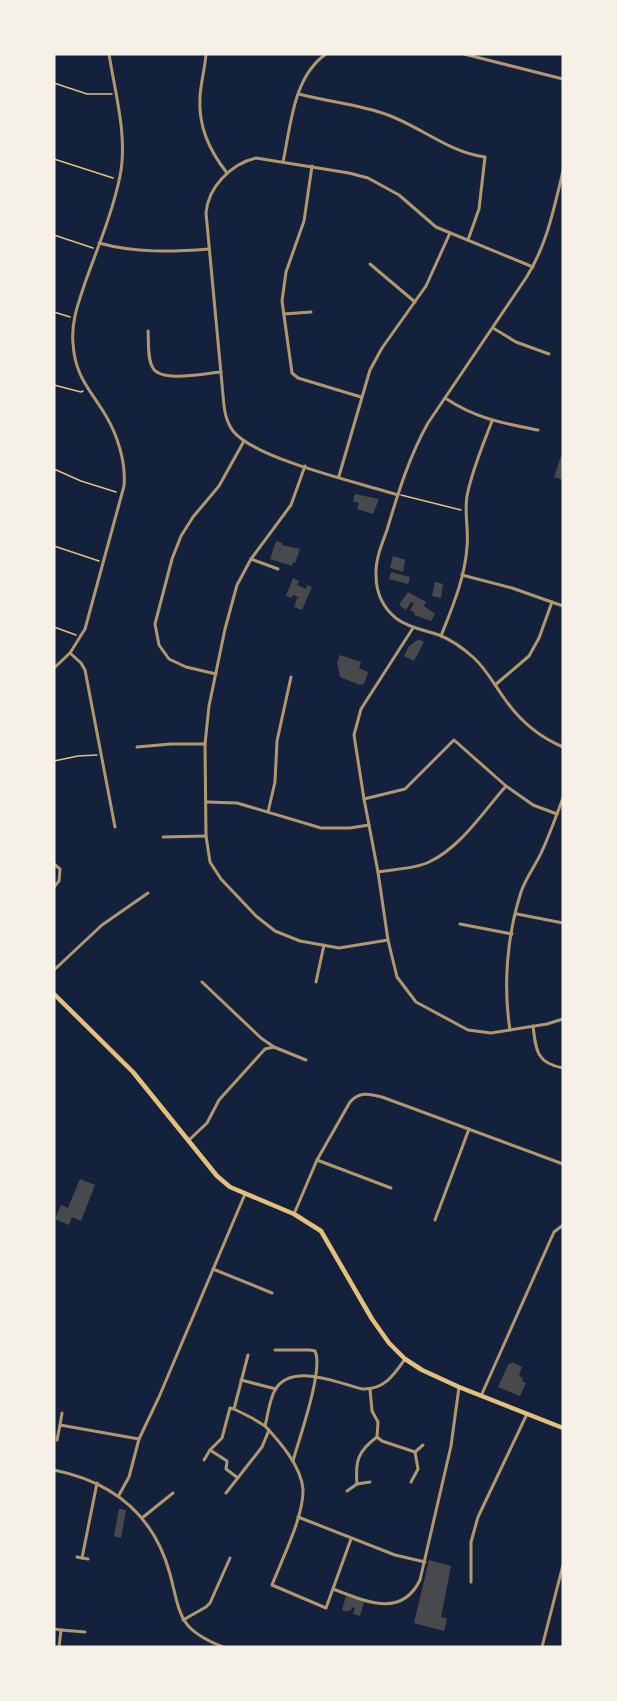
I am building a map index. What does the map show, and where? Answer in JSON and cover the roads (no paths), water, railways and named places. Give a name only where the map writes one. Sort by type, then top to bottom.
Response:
[{"type":"main road","points":[[54,993],[133,1072],[217,1176],[230,1187],[294,1214],[321,1231],[372,1319],[389,1343],[405,1359],[459,1388],[563,1428]]},
{"type":"street","points":[[54,668],[70,653],[81,637],[123,494],[124,469],[118,444],[106,417],[87,389],[75,356],[72,336],[74,318],[120,180],[123,147],[110,54]]},
{"type":"street","points":[[206,54],[200,98],[201,125],[210,149],[228,174]]},
{"type":"street","points":[[283,162],[306,74],[315,62],[326,54]]},
{"type":"street","points":[[464,54],[563,79]]},
{"type":"street","points":[[299,94],[386,114],[466,154],[485,157],[479,208],[468,240]]},
{"type":"street","points":[[398,495],[268,454],[244,441],[234,432],[226,417],[209,249],[207,204],[214,188],[240,164],[256,158],[358,174],[399,195],[427,221],[450,233],[533,267]]},
{"type":"street","points":[[312,166],[304,220],[286,272],[282,301],[292,373],[298,378],[362,397]]},
{"type":"street","points":[[563,171],[548,232],[533,267],[418,441],[398,495],[379,555],[375,576],[379,595],[389,611],[401,622],[441,636],[458,645],[474,658],[506,701],[531,728],[563,747]]},
{"type":"street","points":[[339,476],[370,370],[382,348],[426,286],[450,233]]},
{"type":"street","points":[[99,243],[155,251],[209,249]]},
{"type":"street","points":[[370,264],[415,302]]},
{"type":"street","points":[[284,314],[311,312]]},
{"type":"street","points":[[493,328],[516,342],[549,354]]},
{"type":"street","points":[[148,331],[150,362],[158,374],[168,377],[221,372]]},
{"type":"street","points":[[445,398],[469,413],[492,421],[538,430]]},
{"type":"street","points":[[441,636],[462,575],[467,548],[466,511],[469,486],[492,421]]},
{"type":"street","points":[[216,674],[186,668],[170,659],[159,645],[155,624],[172,559],[181,536],[193,517],[219,486],[244,441]]},
{"type":"street","points":[[305,466],[291,505],[251,559],[237,585],[216,674],[205,744],[206,836],[210,862],[221,879],[256,916],[275,931],[300,940],[339,948],[388,940]]},
{"type":"street","points":[[251,559],[278,570]]},
{"type":"street","points":[[462,575],[499,584],[563,606]]},
{"type":"street","points":[[495,685],[512,673],[529,656],[552,602]]},
{"type":"street","points":[[414,628],[361,709],[357,718],[354,744],[388,940],[397,977],[416,1002],[468,1030],[491,1033],[563,1019]]},
{"type":"street","points":[[70,653],[85,670],[115,827]]},
{"type":"street","points":[[268,812],[275,782],[277,741],[291,677]]},
{"type":"street","points":[[364,800],[405,789],[454,740],[506,786],[533,805],[557,814]]},
{"type":"street","points":[[137,747],[205,744]]},
{"type":"street","points":[[378,872],[427,863],[445,853],[506,786]]},
{"type":"street","points":[[510,1030],[505,985],[512,934],[524,885],[530,870],[542,853],[563,798]]},
{"type":"street","points":[[207,802],[237,803],[321,828],[350,828],[369,825]]},
{"type":"street","points":[[163,837],[206,836]]},
{"type":"street","points":[[54,864],[60,869],[59,881],[54,887]]},
{"type":"street","points":[[54,970],[102,925],[148,893]]},
{"type":"street","points":[[517,914],[563,922]]},
{"type":"street","points":[[460,924],[512,934]]},
{"type":"street","points":[[316,982],[324,945]]},
{"type":"street","points":[[202,981],[261,1038],[274,1047],[306,1060]]},
{"type":"street","points":[[533,1026],[540,1058],[563,1068]]},
{"type":"street","points":[[189,1140],[207,1123],[219,1101],[265,1049],[274,1047]]},
{"type":"street","points":[[294,1214],[317,1160],[350,1102],[356,1095],[365,1093],[382,1097],[563,1164]]},
{"type":"street","points":[[435,1220],[469,1129]]},
{"type":"street","points":[[317,1160],[391,1188]]},
{"type":"street","points":[[119,1495],[129,1477],[139,1439],[159,1397],[244,1194]]},
{"type":"street","points":[[481,1396],[554,1232],[563,1225]]},
{"type":"street","points":[[213,1269],[272,1293]]},
{"type":"street","points":[[275,1350],[315,1351],[317,1355],[316,1376],[293,1461]]},
{"type":"street","points":[[234,1409],[248,1355]]},
{"type":"street","points":[[265,1426],[276,1389],[293,1376],[316,1376],[370,1389],[384,1385],[405,1359]]},
{"type":"street","points":[[241,1380],[276,1389]]},
{"type":"street","points":[[333,1589],[381,1604],[395,1604],[405,1600],[415,1590],[425,1562],[451,1446],[459,1388]]},
{"type":"street","points":[[357,1484],[355,1467],[361,1452],[377,1437],[378,1422],[372,1411],[370,1389]]},
{"type":"street","points":[[204,1460],[222,1438],[230,1408],[265,1426],[293,1461],[303,1486],[303,1501],[272,1585],[326,1608],[351,1539]]},
{"type":"street","points":[[57,1440],[62,1413]]},
{"type":"street","points":[[471,1582],[471,1542],[478,1517],[527,1414]]},
{"type":"street","points":[[60,1425],[139,1439]]},
{"type":"street","points":[[226,1493],[262,1447],[269,1430]]},
{"type":"street","points":[[377,1437],[382,1441],[415,1452]]},
{"type":"street","points":[[415,1452],[423,1445]]},
{"type":"street","points":[[210,1450],[226,1461],[226,1469],[238,1478]]},
{"type":"street","points":[[411,1482],[418,1469],[415,1452]]},
{"type":"street","points":[[54,1470],[97,1483],[119,1495],[142,1518],[162,1551],[177,1607],[183,1620],[199,1636],[223,1647]]},
{"type":"street","points":[[347,1491],[357,1484],[370,1482]]},
{"type":"street","points":[[82,1558],[97,1483]]},
{"type":"street","points":[[142,1518],[173,1493]]},
{"type":"street","points":[[298,1517],[395,1555],[425,1562]]},
{"type":"street","points":[[77,1557],[88,1560]]},
{"type":"street","points":[[183,1620],[206,1607],[210,1602],[230,1558]]},
{"type":"street","points":[[542,1647],[563,1565]]},
{"type":"street","points":[[54,1629],[85,1632]]},
{"type":"street","points":[[60,1647],[61,1630]]}]
